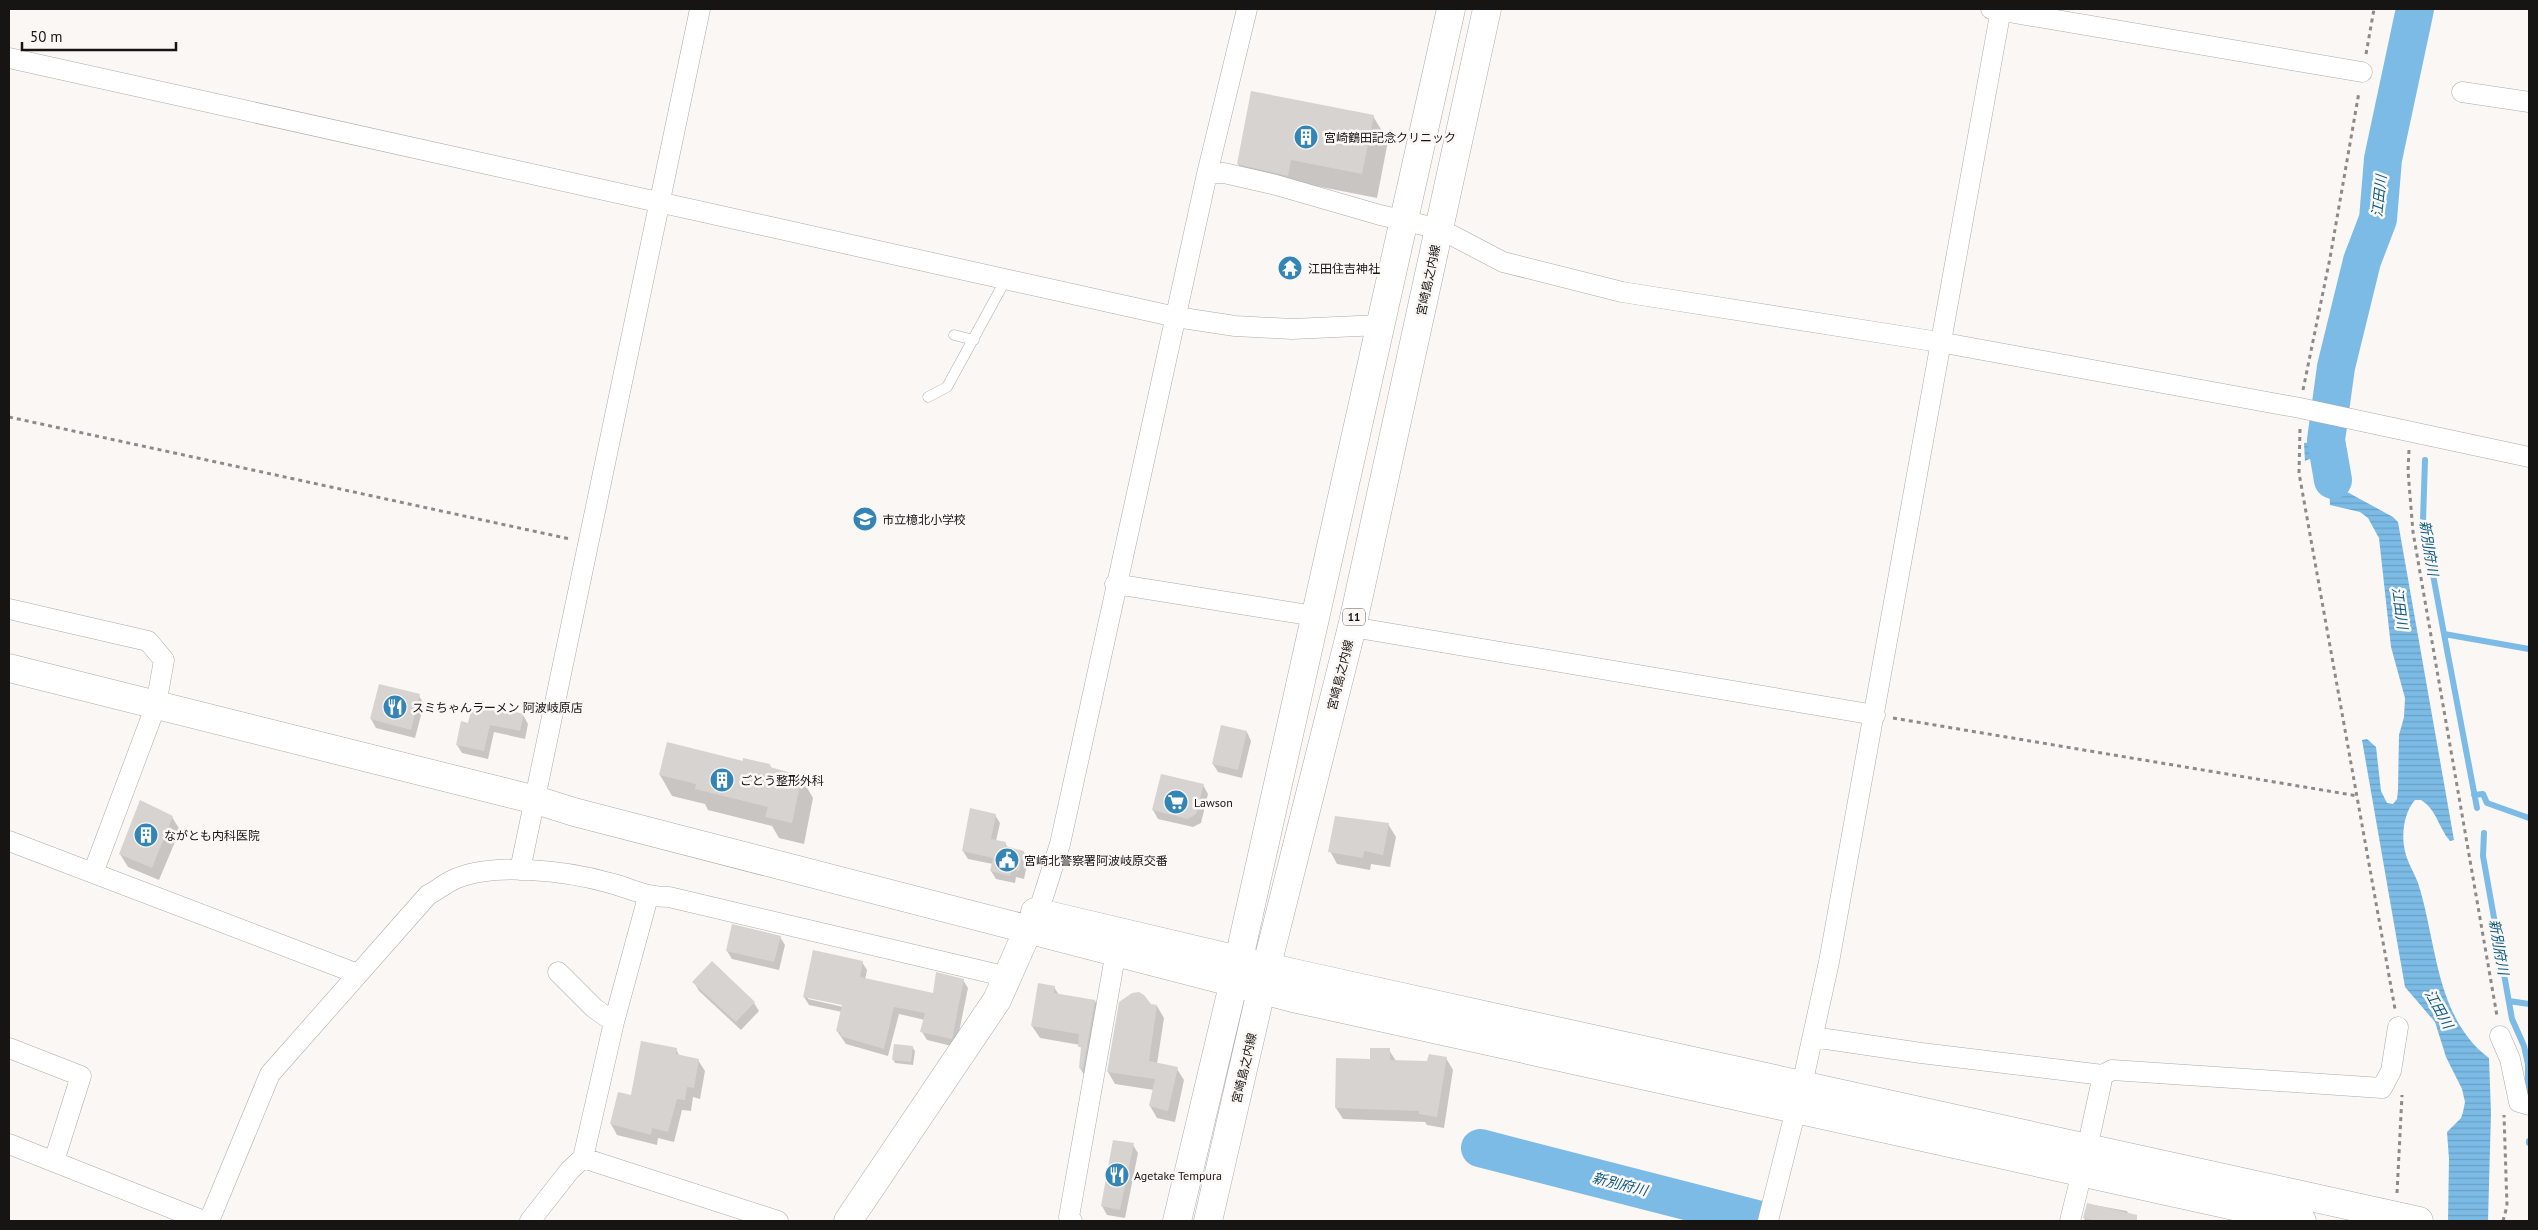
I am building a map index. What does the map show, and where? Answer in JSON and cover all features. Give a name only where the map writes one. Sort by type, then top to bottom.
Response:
[{"type":"street","points":[[520,870],[700,9]]},
{"type":"street","points":[[848,1221],[997,1000],[1033,921],[1060,844],[1207,174],[1247,9]]},
{"type":"street","points":[[1178,1221],[1452,9]]},
{"type":"street","name":"宮崎島之内線","points":[[1208,1221],[1265,977],[1352,627],[1487,9]]},
{"type":"street","points":[[1768,1221],[1813,1037],[1874,715],[1998,9],[2362,72]]},
{"type":"street","points":[[9,58],[1176,317],[1235,326],[1292,329],[1381,324]]},
{"type":"street","points":[[2462,92],[2529,102]]},
{"type":"street","points":[[1207,174],[1224,173],[1250,179],[1336,200],[1380,215],[1440,229],[1503,262],[1622,292],[1939,342],[2307,410],[2412,434],[2529,457]]},
{"type":"street","points":[[1116,584],[1315,616]]},
{"type":"street","points":[[9,609],[148,641],[164,660],[156,705],[92,873]]},
{"type":"street","points":[[1352,627],[1874,715]]},
{"type":"street","points":[[9,668],[536,800],[574,812],[1265,977],[2084,1161],[2410,1219]]},
{"type":"street","points":[[9,841],[358,974]]},
{"type":"street","points":[[210,1221],[270,1074],[428,895],[451,881],[483,872],[520,870],[581,876],[611,883],[648,897],[669,897],[1008,977]]},
{"type":"street","points":[[530,1221],[582,1158],[614,1022],[648,897]]},
{"type":"street","points":[[1033,921],[1116,952],[1236,970]]},
{"type":"street","points":[[1072,1221],[1069,1217],[1116,952]]},
{"type":"street","points":[[558,972],[594,1008],[614,1022]]},
{"type":"street","points":[[1813,1037],[1921,1054],[2103,1075],[2112,1070],[2382,1088],[2390,1071],[2398,1027]]},
{"type":"street","points":[[2500,1036],[2510,1059],[2519,1102],[2529,1105]]},
{"type":"street","points":[[9,1048],[81,1076],[54,1161]]},
{"type":"street","points":[[2070,1221],[2103,1075]]},
{"type":"street","points":[[9,1144],[204,1221]]},
{"type":"street","points":[[582,1158],[778,1221]]},
{"type":"street","points":[[2084,1161],[2302,1221]]},
{"type":"lane","points":[[928,397],[947,387],[1006,279]]},
{"type":"lane","points":[[954,335],[974,340]]},
{"type":"path","points":[[2374,9],[2330,258],[2307,410],[2300,473],[2398,1027]]},
{"type":"path","points":[[9,417],[589,543]]},
{"type":"path","points":[[2412,434],[2408,471],[2413,532],[2500,1036]]},
{"type":"path","points":[[1874,715],[2358,796]]},
{"type":"path","points":[[2402,1087],[2410,1219]]},
{"type":"path","points":[[2503,1221],[2507,1206],[2504,1112]]},
{"type":"water","points":[[2319,429],[2332,432],[2332,451],[2338,487],[2393,517],[2398,522],[2454,840],[2450,841],[2431,809],[2421,800],[2415,800],[2406,817],[2404,845],[2407,859],[2418,883],[2440,977],[2448,1000],[2458,1022],[2471,1041],[2489,1058],[2491,1113],[2488,1221],[2448,1221],[2449,1159],[2447,1132],[2461,1118],[2465,1102],[2462,1089],[2446,1057],[2435,1022],[2405,987],[2362,740],[2367,739],[2376,747],[2381,791],[2387,803],[2393,804],[2397,799],[2399,735],[2404,717],[2405,698],[2391,647],[2379,538],[2368,518],[2360,512],[2330,505],[2328,467],[2324,456],[2316,456],[2305,461],[2304,443],[2319,441]]},
{"type":"building","name":"宮崎鶴田記念クリニック","points":[[1251,91],[1374,115],[1362,174],[1291,160],[1288,176],[1237,164]]},
{"type":"building","name":"スミちゃんラーメン 阿波岐原店","points":[[379,684],[420,694],[411,730],[370,719]]},
{"type":"building","points":[[473,702],[524,714],[520,731],[490,725],[484,751],[456,745],[461,721],[468,723]]},
{"type":"building","points":[[1221,725],[1247,731],[1238,770],[1212,764]]},
{"type":"building","name":"ごとう整形外科","points":[[667,742],[743,761],[743,758],[770,764],[770,767],[802,776],[792,823],[765,817],[768,807],[695,789],[696,784],[659,775]]},
{"type":"building","name":"Lawson","points":[[1161,774],[1204,784],[1196,814],[1188,819],[1152,810]]},
{"type":"building","name":"ながとも内科医院","points":[[140,800],[173,816],[152,868],[119,854]]},
{"type":"building","points":[[970,808],[996,814],[991,839],[1006,842],[1005,846],[1024,851],[1019,871],[1012,869],[1010,876],[990,871],[993,858],[962,851]]},
{"type":"building","points":[[1335,816],[1389,823],[1383,855],[1364,851],[1363,858],[1328,852]]},
{"type":"building","points":[[732,924],[781,936],[774,962],[726,951]]},
{"type":"building","points":[[813,950],[863,961],[860,977],[933,993],[936,972],[964,979],[952,1039],[920,1032],[925,1013],[894,1007],[884,1049],[840,1036],[841,1033],[836,1031],[842,1005],[803,997]]},
{"type":"building","points":[[712,961],[755,1002],[736,1022],[692,982]]},
{"type":"building","points":[[1038,983],[1055,986],[1054,993],[1095,1000],[1083,1069],[1079,1068],[1081,1047],[1078,1047],[1079,1034],[1031,1026]]},
{"type":"building","points":[[1139,992],[1151,1004],[1157,1005],[1149,1061],[1178,1067],[1168,1111],[1149,1106],[1155,1079],[1107,1072],[1119,1002],[1132,993]]},
{"type":"building","points":[[641,1041],[677,1048],[676,1054],[699,1059],[694,1088],[687,1087],[685,1100],[677,1099],[668,1132],[652,1128],[651,1135],[610,1124],[618,1092],[631,1095]]},
{"type":"building","points":[[894,1044],[913,1046],[911,1062],[892,1060]]},
{"type":"building","points":[[1370,1048],[1390,1048],[1390,1060],[1427,1061],[1429,1054],[1447,1057],[1437,1117],[1419,1114],[1419,1111],[1335,1108],[1336,1058],[1370,1059]]},
{"type":"building","name":"Agetake Tempura","points":[[1113,1140],[1134,1143],[1120,1210],[1101,1206]]},
{"type":"building","points":[[2087,1203],[2137,1215],[2137,1221],[2098,1221],[2083,1218]]},
{"type":"waterway","name":"江田川","points":[[2333,480],[2326,440],[2336,367],[2362,261],[2378,219],[2383,159],[2415,9]]},
{"type":"waterway","name":"新別府川","points":[[2425,460],[2423,521],[2444,634]]},
{"type":"waterway","name":"新別府川","points":[[2477,808],[2444,634],[2529,649]]},
{"type":"waterway","name":"新別府川","points":[[2474,795],[2483,794],[2487,803],[2529,818]]},
{"type":"waterway","name":"新別府川","points":[[2484,833],[2483,856],[2512,1019],[2524,1046],[2528,1064],[2528,1093]]},
{"type":"waterway","name":"新別府川","points":[[2509,1001],[2529,1004]]},
{"type":"waterway","name":"新別府川","points":[[1480,1148],[1760,1220]]},
{"type":"place","name":"宮崎鶴田記念クリニック","points":[[1306,137]]},
{"type":"place","name":"江田住吉神社","points":[[1290,268]]},
{"type":"place","name":"市立檍北小学校","points":[[865,519]]},
{"type":"place","name":"スミちゃんラーメン 阿波岐原店","points":[[395,707]]},
{"type":"place","name":"ごとう整形外科","points":[[722,780]]},
{"type":"place","name":"Lawson","points":[[1176,802]]},
{"type":"place","name":"ながとも内科医院","points":[[146,835]]},
{"type":"place","name":"宮崎北警察署阿波岐原交番","points":[[1007,860]]},
{"type":"place","name":"Agetake Tempura","points":[[1117,1175]]}]
